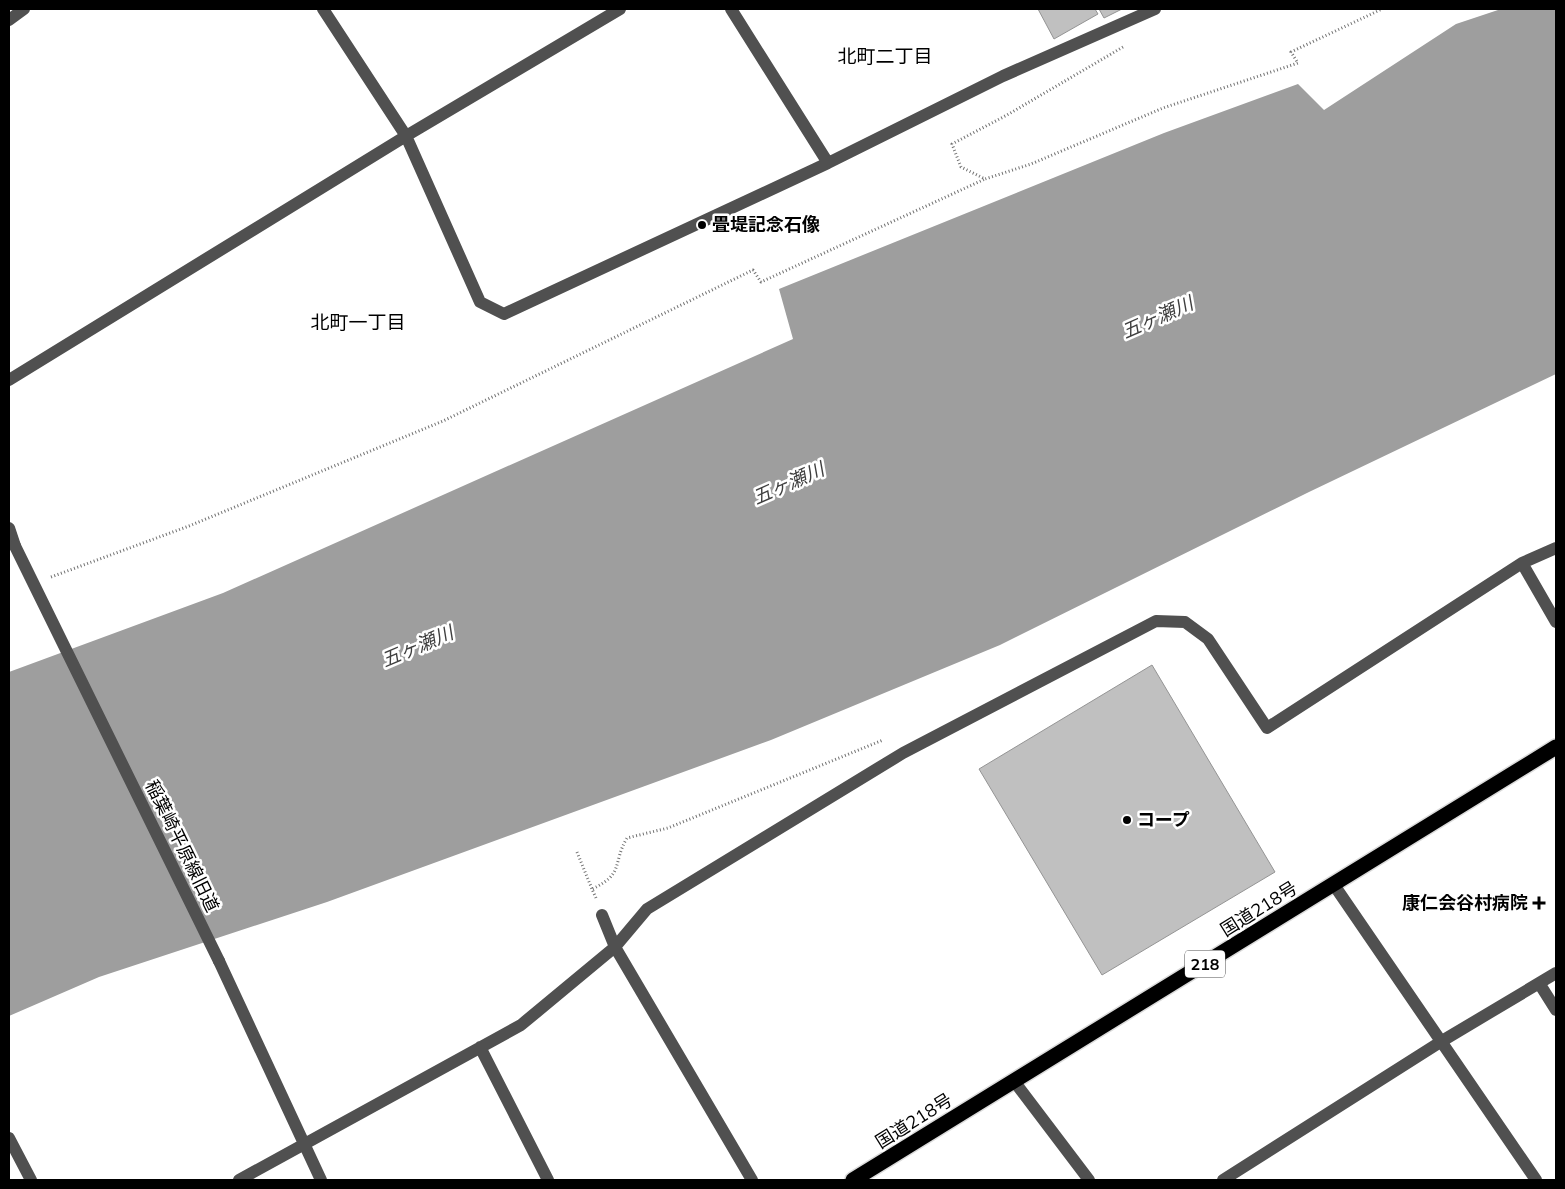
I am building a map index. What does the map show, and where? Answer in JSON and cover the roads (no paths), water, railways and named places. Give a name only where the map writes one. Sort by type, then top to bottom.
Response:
[{"type":"highway","name":"国道218号","points":[[853,1180],[1556,747]]},
{"type":"street","points":[[9,20],[24,9]]},
{"type":"street","points":[[323,9],[406,136],[480,302],[504,314],[828,163],[1002,76],[1155,9]]},
{"type":"street","points":[[9,380],[406,136],[620,9]]},
{"type":"street","points":[[731,9],[828,163]]},
{"type":"street","name":"稲葉崎平原線旧道","points":[[9,528],[15,546],[219,961],[321,1180]]},
{"type":"street","points":[[239,1180],[521,1024],[615,947],[647,909],[903,753],[1156,621],[1185,622],[1208,639],[1267,728],[1522,563],[1556,548]]},
{"type":"street","points":[[1522,563],[1556,622]]},
{"type":"street","points":[[1334,885],[1536,1180]]},
{"type":"street","points":[[602,915],[615,947],[752,1180]]},
{"type":"street","points":[[1223,1180],[1442,1041],[1556,973]]},
{"type":"street","points":[[1539,983],[1556,1010]]},
{"type":"street","points":[[480,1047],[548,1180]]},
{"type":"street","points":[[1014,1081],[1089,1180]]},
{"type":"street","points":[[9,1138],[31,1180]]},
{"type":"water","name":"五ヶ瀬川","points":[[1501,9],[1556,9],[1556,374],[1309,492],[1000,645],[771,740],[327,902],[99,977],[9,1016],[9,672],[223,593],[793,339],[779,289],[1164,133],[1298,84],[1324,110],[1456,24]]},
{"type":"place","name":"畳堤記念石像","points":[[702,225]]},
{"type":"place","name":"コープ","points":[[1127,820]]},
{"type":"place","name":"康仁会谷村病院","points":[[1539,903]]},
{"type":"district","name":"北町二丁目","points":[[885,56]]},
{"type":"district","name":"北町一丁目","points":[[358,322]]}]
